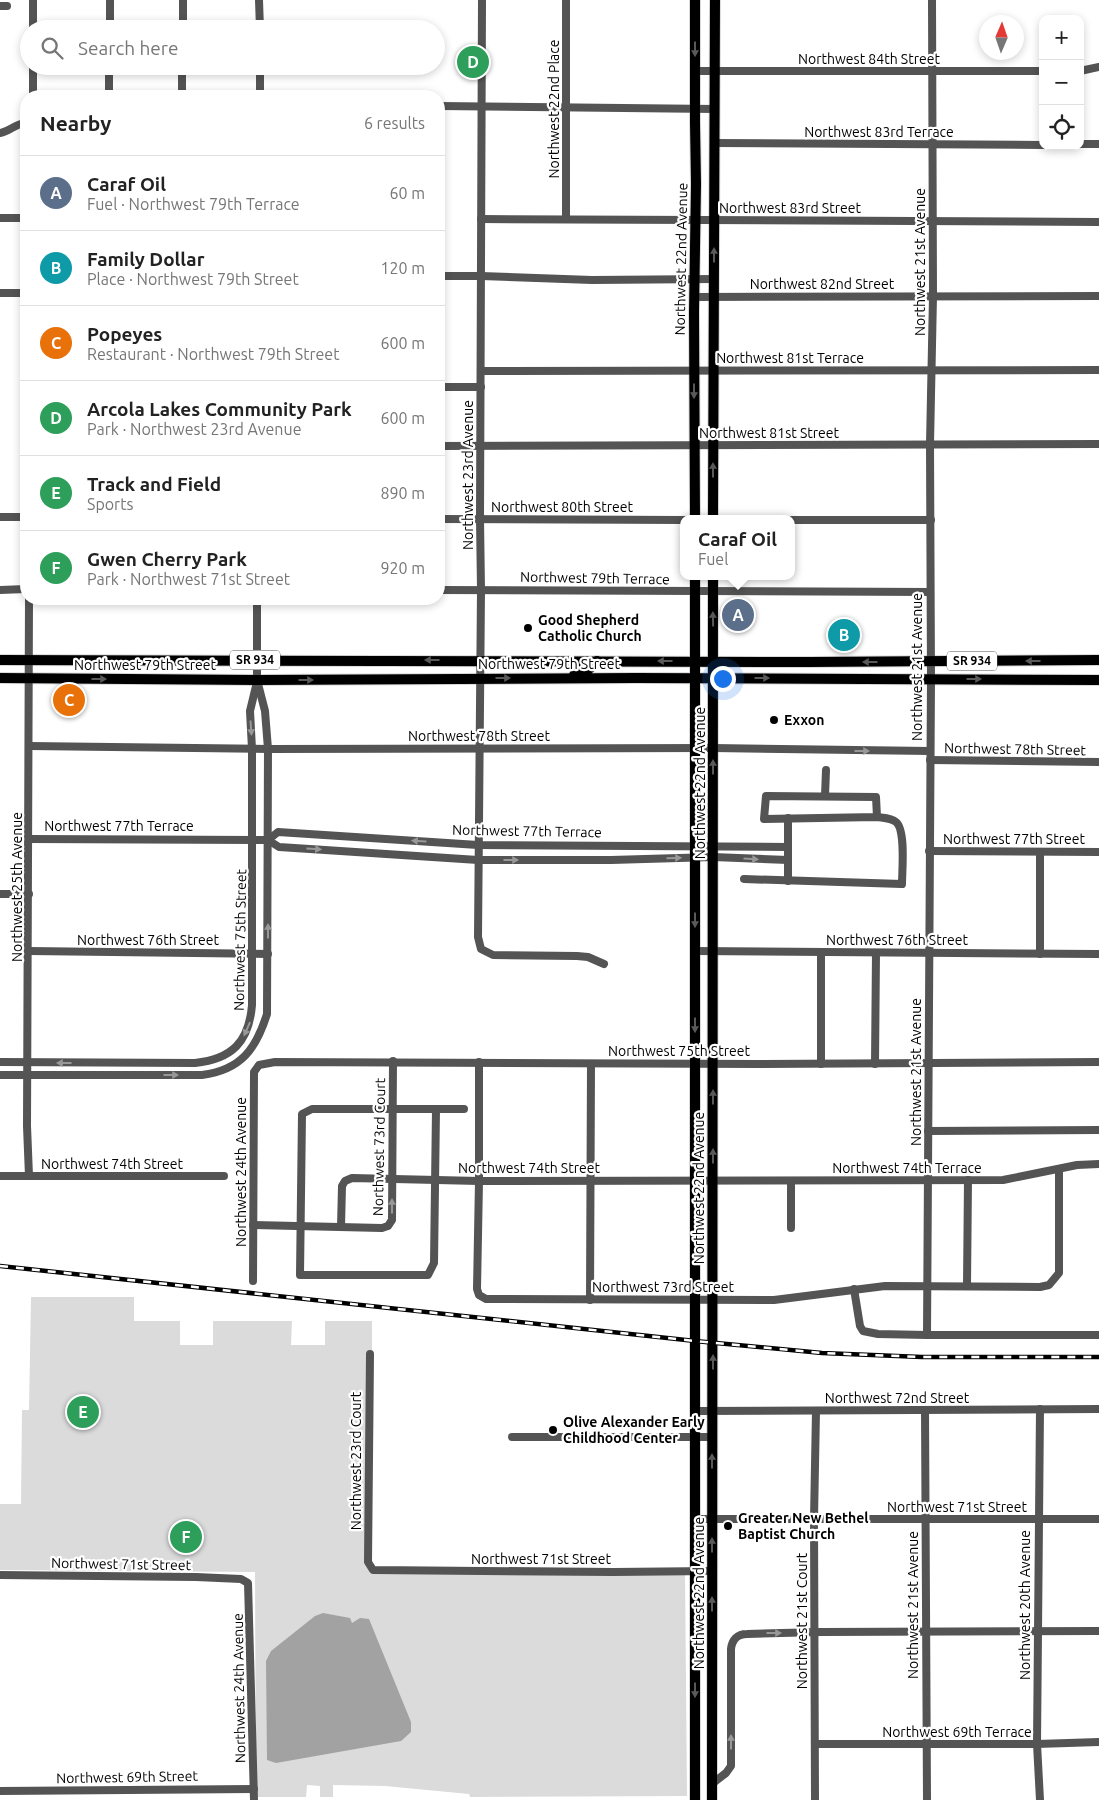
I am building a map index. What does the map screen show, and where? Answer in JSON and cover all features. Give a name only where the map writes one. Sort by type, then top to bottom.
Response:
[{"type":"main road","name":"Northwest 22nd Avenue","points":[[695,0],[695,515]]},
{"type":"main road","points":[[713,515],[715,0]]},
{"type":"main road","name":"Northwest 22nd Avenue","points":[[695,580],[695,1800]]},
{"type":"main road","name":"Northwest 22nd Avenue","points":[[712,1800],[713,580]]},
{"type":"main road","name":"Northwest 79th Street","points":[[0,660],[810,662],[1099,660]]},
{"type":"main road","points":[[144,660],[144,679]]},
{"type":"main road","points":[[370,660],[370,679]]},
{"type":"main road","points":[[548,678],[583,672],[593,667],[597,661]]},
{"type":"main road","points":[[1055,679],[1056,661]]},
{"type":"main road","points":[[810,662],[811,678]]},
{"type":"main road","name":"Northwest 79th Street","points":[[0,678],[257,680],[548,678],[1099,680]]},
{"type":"main road","points":[[695,1709],[712,1708]]},
{"type":"street","points":[[33,0],[33,20]]},
{"type":"street","points":[[110,0],[110,20]]},
{"type":"street","points":[[182,20],[183,0]]},
{"type":"street","points":[[260,0],[260,20]]},
{"type":"street","name":"Northwest 23rd Avenue","points":[[482,0],[481,679],[478,937],[481,949],[493,955],[588,957],[604,964]]},
{"type":"street","name":"Northwest 22nd Place","points":[[566,0],[566,219]]},
{"type":"street","name":"Northwest 21st Avenue","points":[[927,1335],[931,679],[930,444],[933,296],[932,0]]},
{"type":"street","points":[[1084,70],[1099,67]]},
{"type":"street","name":"Northwest 84th Street","points":[[695,71],[1039,72]]},
{"type":"street","points":[[33,75],[33,90]]},
{"type":"street","points":[[109,75],[109,90]]},
{"type":"street","points":[[182,75],[182,90]]},
{"type":"street","points":[[260,75],[260,90]]},
{"type":"street","points":[[445,106],[566,109],[715,109]]},
{"type":"street","points":[[0,133],[20,124]]},
{"type":"street","name":"Northwest 83rd Terrace","points":[[714,143],[1039,144]]},
{"type":"street","points":[[1084,144],[1099,144]]},
{"type":"street","points":[[0,218],[20,218]]},
{"type":"street","name":"Northwest 83rd Street","points":[[481,219],[1099,222]]},
{"type":"street","points":[[445,276],[592,280],[714,279]]},
{"type":"street","points":[[0,293],[20,293]]},
{"type":"street","name":"Northwest 82nd Street","points":[[694,297],[1099,296]]},
{"type":"street","name":"Northwest 81st Terrace","points":[[481,371],[1099,370]]},
{"type":"street","points":[[445,387],[481,387]]},
{"type":"street","name":"Northwest 81st Street","points":[[445,446],[1099,444]]},
{"type":"street","points":[[0,517],[20,517]]},
{"type":"street","name":"Northwest 80th Street","points":[[445,519],[680,520]]},
{"type":"street","points":[[795,520],[931,520]]},
{"type":"street","points":[[0,590],[20,589]]},
{"type":"street","name":"Northwest 79th Terrace","points":[[445,590],[930,592]]},
{"type":"street","name":"Northwest 25th Avenue","points":[[29,1176],[30,605]]},
{"type":"street","points":[[0,1075],[202,1075],[227,1070],[246,1056],[260,1035],[267,1014],[268,749],[265,711],[257,680],[257,605]]},
{"type":"street","name":"Northwest 75th Street","points":[[0,1062],[207,1062],[230,1053],[239,1045],[251,1022],[252,1006],[253,840],[250,711],[257,680]]},
{"type":"street","name":"Northwest 78th Street","points":[[29,746],[252,749],[714,748],[930,751]]},
{"type":"street","name":"Northwest 78th Street","points":[[930,760],[1099,762]]},
{"type":"street","points":[[825,796],[826,770]]},
{"type":"street","points":[[744,879],[902,884],[902,831],[897,823],[889,819],[877,817],[764,819],[766,796],[876,797],[877,817]]},
{"type":"street","points":[[788,818],[788,881]]},
{"type":"street","name":"Northwest 77th Terrace","points":[[268,840],[278,832],[478,845],[696,847],[713,845],[788,847]]},
{"type":"street","points":[[370,838],[370,853]]},
{"type":"street","name":"Northwest 77th Terrace","points":[[29,839],[268,840],[279,847],[478,860],[713,857],[788,860]]},
{"type":"street","points":[[438,857],[439,842]]},
{"type":"street","name":"Northwest 77th Street","points":[[929,852],[1099,852]]},
{"type":"street","points":[[1040,852],[1040,954]]},
{"type":"street","points":[[0,894],[29,894]]},
{"type":"street","name":"Northwest 76th Street","points":[[29,951],[268,954]]},
{"type":"street","name":"Northwest 76th Street","points":[[695,951],[1099,954]]},
{"type":"street","points":[[821,952],[821,1064]]},
{"type":"street","points":[[875,1064],[876,953]]},
{"type":"street","name":"Northwest 75th Street","points":[[259,1065],[275,1062],[393,1061],[590,1064],[1099,1062]]},
{"type":"street","name":"Northwest 73rd Court","points":[[341,1227],[382,1228],[388,1226],[392,1220],[393,1061]]},
{"type":"street","points":[[479,1062],[479,1181]]},
{"type":"street","points":[[93,1063],[93,1075]]},
{"type":"street","points":[[151,1063],[151,1075]]},
{"type":"street","points":[[590,1064],[590,1300]]},
{"type":"street","name":"Northwest 24th Avenue","points":[[253,1281],[254,1072],[259,1065]]},
{"type":"street","points":[[436,1109],[434,1263],[428,1275],[300,1275],[302,1114],[312,1109],[392,1109],[436,1109],[464,1109]]},
{"type":"street","points":[[928,1131],[1099,1130]]},
{"type":"street","name":"Northwest 74th Terrace","points":[[713,1181],[1003,1180],[1077,1165],[1099,1164]]},
{"type":"street","name":"Northwest 73rd Street","points":[[479,1181],[477,1289],[479,1295],[486,1299],[774,1300],[886,1286],[1040,1287],[1049,1285],[1059,1273],[1059,1169]]},
{"type":"street","name":"Northwest 74th Street","points":[[0,1176],[224,1176]]},
{"type":"street","name":"Northwest 74th Street","points":[[341,1227],[342,1189],[345,1181],[352,1178],[479,1181],[713,1181]]},
{"type":"street","points":[[967,1286],[968,1180]]},
{"type":"street","points":[[791,1181],[791,1228]]},
{"type":"street","points":[[253,1226],[341,1227]]},
{"type":"street","points":[[854,1289],[860,1326],[864,1331],[878,1334],[1099,1335]]},
{"type":"street","name":"Northwest 23rd Court","points":[[370,1354],[368,1562],[370,1568]]},
{"type":"street","name":"Northwest 20th Avenue","points":[[1040,1409],[1037,1744],[1040,1800]]},
{"type":"street","name":"Northwest 72nd Street","points":[[694,1411],[1099,1409]]},
{"type":"street","name":"Northwest 21st Avenue","points":[[925,1410],[927,1800]]},
{"type":"street","name":"Northwest 21st Court","points":[[815,1800],[814,1519],[816,1411]]},
{"type":"street","points":[[512,1436],[712,1437]]},
{"type":"street","name":"Northwest 71st Street","points":[[694,1519],[1099,1519]]},
{"type":"street","name":"Northwest 71st Street","points":[[370,1568],[373,1570],[712,1571]]},
{"type":"street","name":"Northwest 71st Street","points":[[0,1575],[242,1579]]},
{"type":"street","name":"Northwest 24th Avenue","points":[[242,1579],[248,1583],[249,1592],[254,1800]]},
{"type":"street","points":[[713,1783],[726,1773],[731,1766],[731,1650],[736,1638],[742,1634],[1099,1631]]},
{"type":"street","name":"Northwest 69th Terrace","points":[[815,1744],[1037,1744],[1099,1742]]},
{"type":"street","name":"Northwest 69th Street","points":[[0,1791],[254,1789]]},
{"type":"shaded area","points":[[31,1297],[134,1297],[134,1321],[180,1321],[180,1345],[213,1345],[213,1321],[292,1321],[291,1345],[325,1345],[325,1321],[372,1321],[372,1572],[685,1571],[687,1796],[470,1797],[469,1794],[385,1786],[333,1785],[333,1797],[320,1797],[320,1786],[307,1785],[306,1797],[256,1797],[255,1572],[0,1570],[0,1504],[21,1504],[22,1410],[29,1410]]},
{"type":"shaded area","points":[[323,1613],[350,1618],[352,1623],[360,1618],[369,1619],[411,1722],[411,1732],[401,1741],[276,1763],[267,1760],[266,1661],[271,1651],[315,1616]]},
{"type":"railway","points":[[0,1266],[822,1353],[922,1357],[1099,1357]]},
{"type":"place","name":"Arcola Lakes Community Park","points":[[473,62]]},
{"type":"place","name":"Caraf Oil","points":[[738,615]]},
{"type":"place","name":"Good Shepherd Catholic Church","points":[[528,628]]},
{"type":"place","name":"Family Dollar","points":[[844,635]]},
{"type":"place","name":"Popeyes","points":[[69,700]]},
{"type":"place","name":"Exxon","points":[[774,720]]},
{"type":"place","name":"Track and Field","points":[[83,1412]]},
{"type":"place","name":"Olive Alexander Early Childhood Center","points":[[553,1430]]},
{"type":"place","name":"Greater New Bethel Baptist Church","points":[[728,1526]]},
{"type":"place","name":"Gwen Cherry Park","points":[[186,1537]]}]
